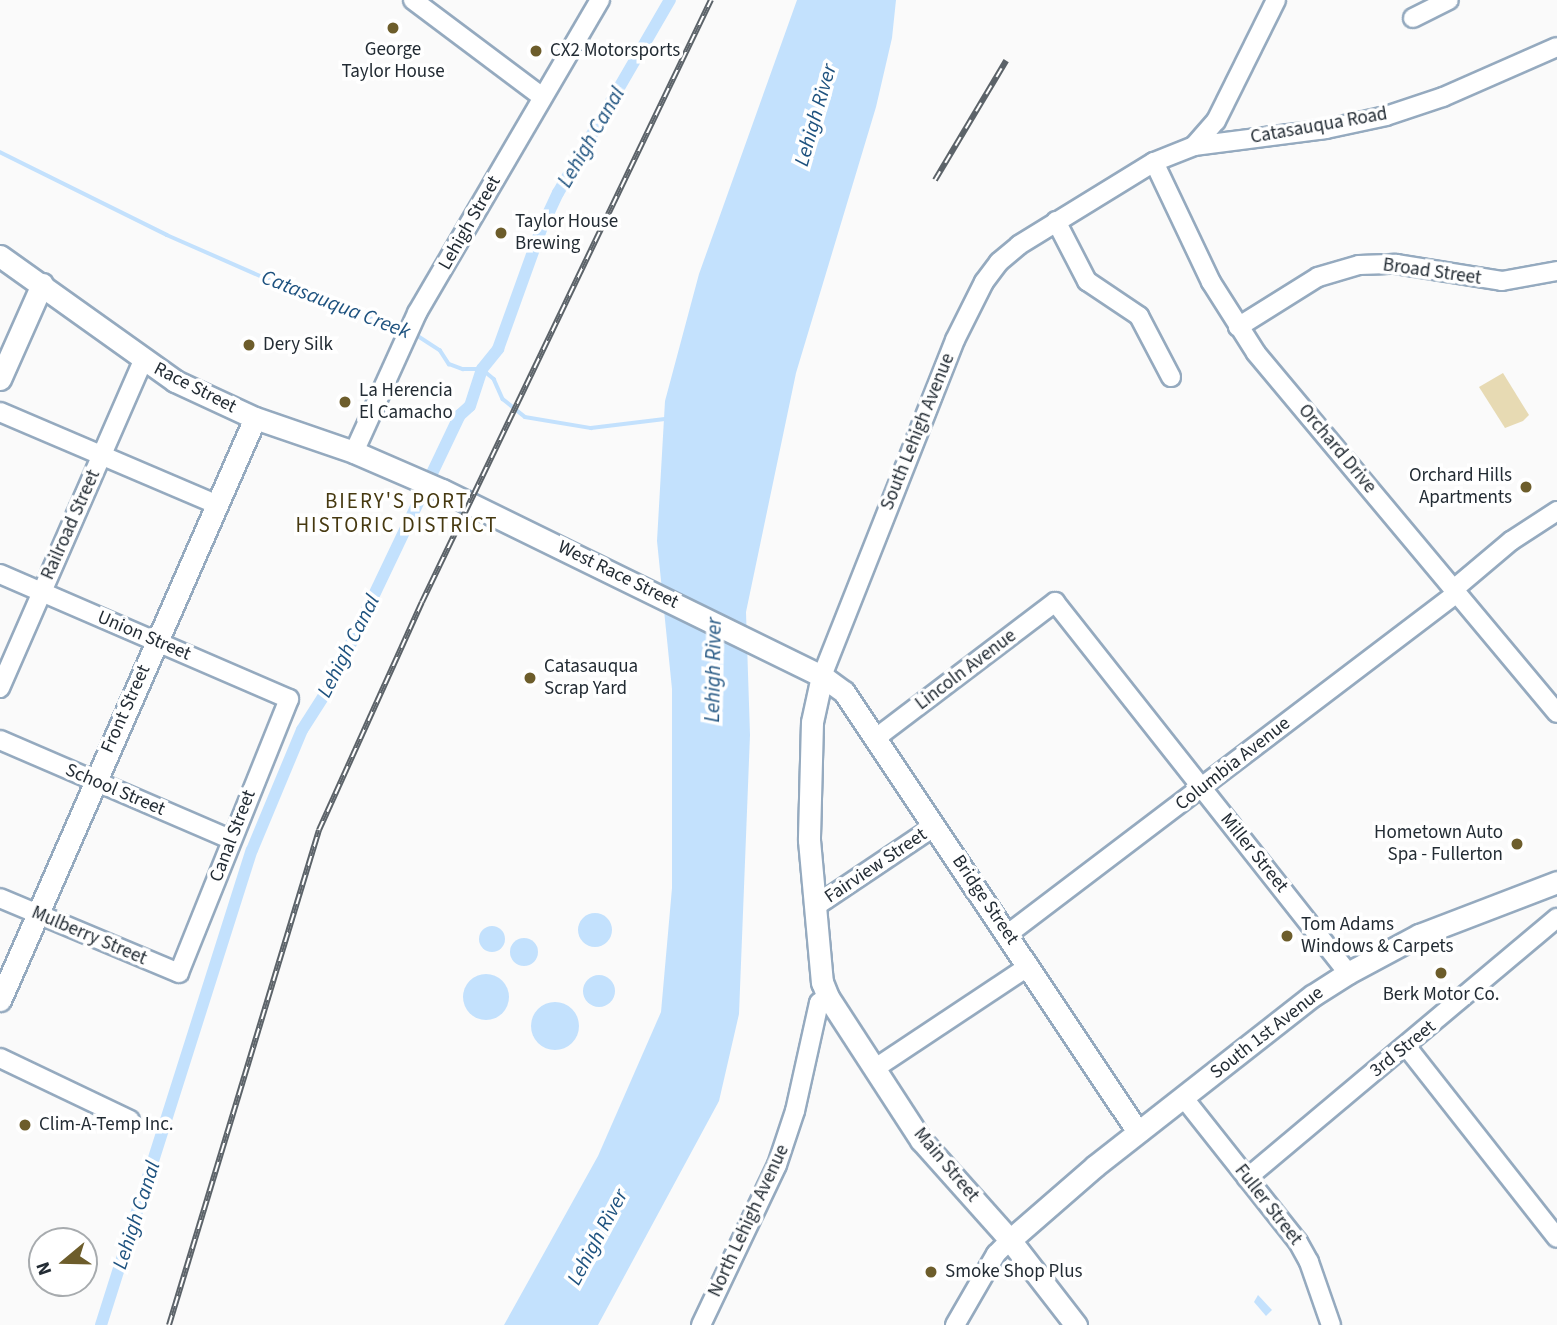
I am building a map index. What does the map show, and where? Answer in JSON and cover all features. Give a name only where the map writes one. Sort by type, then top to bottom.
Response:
[{"type":"main road","name":"Race Street","points":[[0,256],[42,284],[143,361],[175,381],[255,418],[354,452],[413,477]]},
{"type":"main road","points":[[0,379],[42,284]]},
{"type":"main road","name":"Front Street","points":[[0,1000],[255,418]]},
{"type":"main road","name":"West Race Street","points":[[413,477],[619,575],[821,676]]},
{"type":"main road","name":"Bridge Street","points":[[821,676],[844,692],[876,738],[1009,934],[1138,1132]]},
{"type":"main road","name":"South Lehigh Avenue","points":[[821,676],[812,722],[809,840],[822,982],[828,997]]},
{"type":"main road","name":"South 1st Avenue","points":[[1010,1240],[1138,1132],[1312,996],[1348,973],[1419,935],[1557,882]]},
{"type":"main road","name":"Main Street","points":[[828,997],[921,1140],[1010,1240],[1076,1325]]},
{"type":"street","name":"Lehigh Street","points":[[354,452],[408,331],[600,0]]},
{"type":"street","name":"South Lehigh Avenue","points":[[821,676],[971,303],[999,262],[1056,221],[1154,162],[1194,146],[1216,121],[1276,0]]},
{"type":"street","points":[[1413,18],[1449,0]]},
{"type":"street","points":[[425,4],[542,97]]},
{"type":"street","name":"Catasauqua Road","points":[[1194,146],[1326,129],[1386,116],[1443,97],[1557,47]]},
{"type":"street","name":"Orchard Drive","points":[[1154,162],[1211,282],[1238,327],[1557,713]]},
{"type":"street","points":[[1056,221],[1087,281],[1139,316],[1171,377]]},
{"type":"street","name":"Broad Street","points":[[1238,327],[1318,277],[1359,265],[1396,264],[1503,281],[1557,271]]},
{"type":"street","name":"Railroad Street","points":[[0,688],[143,361]]},
{"type":"street","points":[[0,412],[216,504]]},
{"type":"street","name":"Columbia Avenue","points":[[1009,934],[1203,789],[1455,591],[1511,541],[1557,511]]},
{"type":"street","name":"Union Street","points":[[0,573],[289,699]]},
{"type":"street","name":"Miller Street","points":[[1055,602],[1348,973]]},
{"type":"street","name":"Lincoln Avenue","points":[[876,738],[1055,602]]},
{"type":"street","name":"Canal Street","points":[[179,973],[230,839],[289,699]]},
{"type":"street","name":"School Street","points":[[0,740],[230,839]]},
{"type":"street","name":"Fairview Street","points":[[816,906],[935,826]]},
{"type":"street","name":"Mulberry Street","points":[[0,898],[179,973]]},
{"type":"street","name":"3rd Street","points":[[1248,1178],[1557,918]]},
{"type":"street","points":[[874,1069],[1028,966]]},
{"type":"street","name":"North Lehigh Avenue","points":[[701,1325],[777,1165],[795,1111],[819,1003],[828,997]]},
{"type":"street","points":[[1406,1046],[1557,1238]]},
{"type":"street","points":[[0,1058],[130,1120]]},
{"type":"street","name":"Fuller Street","points":[[1183,1097],[1298,1242],[1309,1262],[1331,1325]]},
{"type":"street","points":[[955,1325],[996,1254],[1010,1240]]},
{"type":"shaded area","points":[[1503,373],[1529,415],[1523,421],[1505,428],[1479,387]]},
{"type":"water","name":"Lehigh River","points":[[797,0],[896,0],[892,38],[876,107],[796,373],[746,612],[750,735],[739,1014],[719,1101],[598,1325],[504,1325],[598,1156],[661,1012],[672,888],[672,689],[657,541],[665,401],[699,274]]},
{"type":"water","points":[[595,913],[607,918],[612,930],[607,942],[595,947],[583,942],[578,930],[583,918]]},
{"type":"water","points":[[492,926],[501,930],[505,939],[501,948],[492,952],[483,948],[479,939],[483,930]]},
{"type":"water","points":[[524,938],[534,942],[538,952],[534,962],[524,966],[514,962],[510,952],[514,942]]},
{"type":"water","points":[[486,974],[502,981],[509,997],[502,1013],[486,1020],[470,1013],[463,997],[470,981]]},
{"type":"water","points":[[599,975],[610,980],[615,991],[610,1002],[599,1007],[588,1002],[583,991],[588,980]]},
{"type":"water","points":[[555,1002],[572,1009],[579,1026],[572,1043],[555,1050],[538,1043],[531,1026],[538,1009]]},
{"type":"water","points":[[1258,1295],[1272,1310],[1266,1316],[1254,1302]]},
{"type":"waterway","name":"Lehigh Canal","points":[[101,1325],[252,850],[302,730],[332,683],[460,415],[470,406],[482,369],[498,349],[542,227],[558,193],[670,0]]},
{"type":"waterway","name":"Catasauqua Creek","points":[[0,152],[167,235],[304,295],[404,330]]},
{"type":"waterway","name":"Catasauqua Creek","points":[[415,334],[440,350],[449,364],[463,369],[482,369],[494,379],[503,399],[525,417],[591,428],[664,419]]},
{"type":"railway","points":[[169,1325],[319,830],[422,602],[711,0]]},
{"type":"railway","points":[[935,180],[1006,61]]},
{"type":"place","name":"George Taylor House","points":[[393,28]]},
{"type":"place","name":"CX2 Motorsports","points":[[536,51]]},
{"type":"place","name":"Taylor House Brewing","points":[[501,233]]},
{"type":"place","name":"Dery Silk","points":[[249,345]]},
{"type":"place","name":"La Herencia El Camacho","points":[[345,402]]},
{"type":"place","name":"Orchard Hills Apartments","points":[[1526,487]]},
{"type":"place","name":"Catasauqua Scrap Yard","points":[[530,678]]},
{"type":"place","name":"Hometown Auto Spa - Fullerton","points":[[1517,844]]},
{"type":"place","name":"Tom Adams Windows & Carpets","points":[[1287,936]]},
{"type":"place","name":"Berk Motor Co.","points":[[1441,973]]},
{"type":"place","name":"Clim-A-Temp Inc.","points":[[25,1125]]},
{"type":"place","name":"Smoke Shop Plus","points":[[931,1272]]},
{"type":"district","name":"BIERY'S PORT HISTORIC DISTRICT","points":[[397,513]]}]
